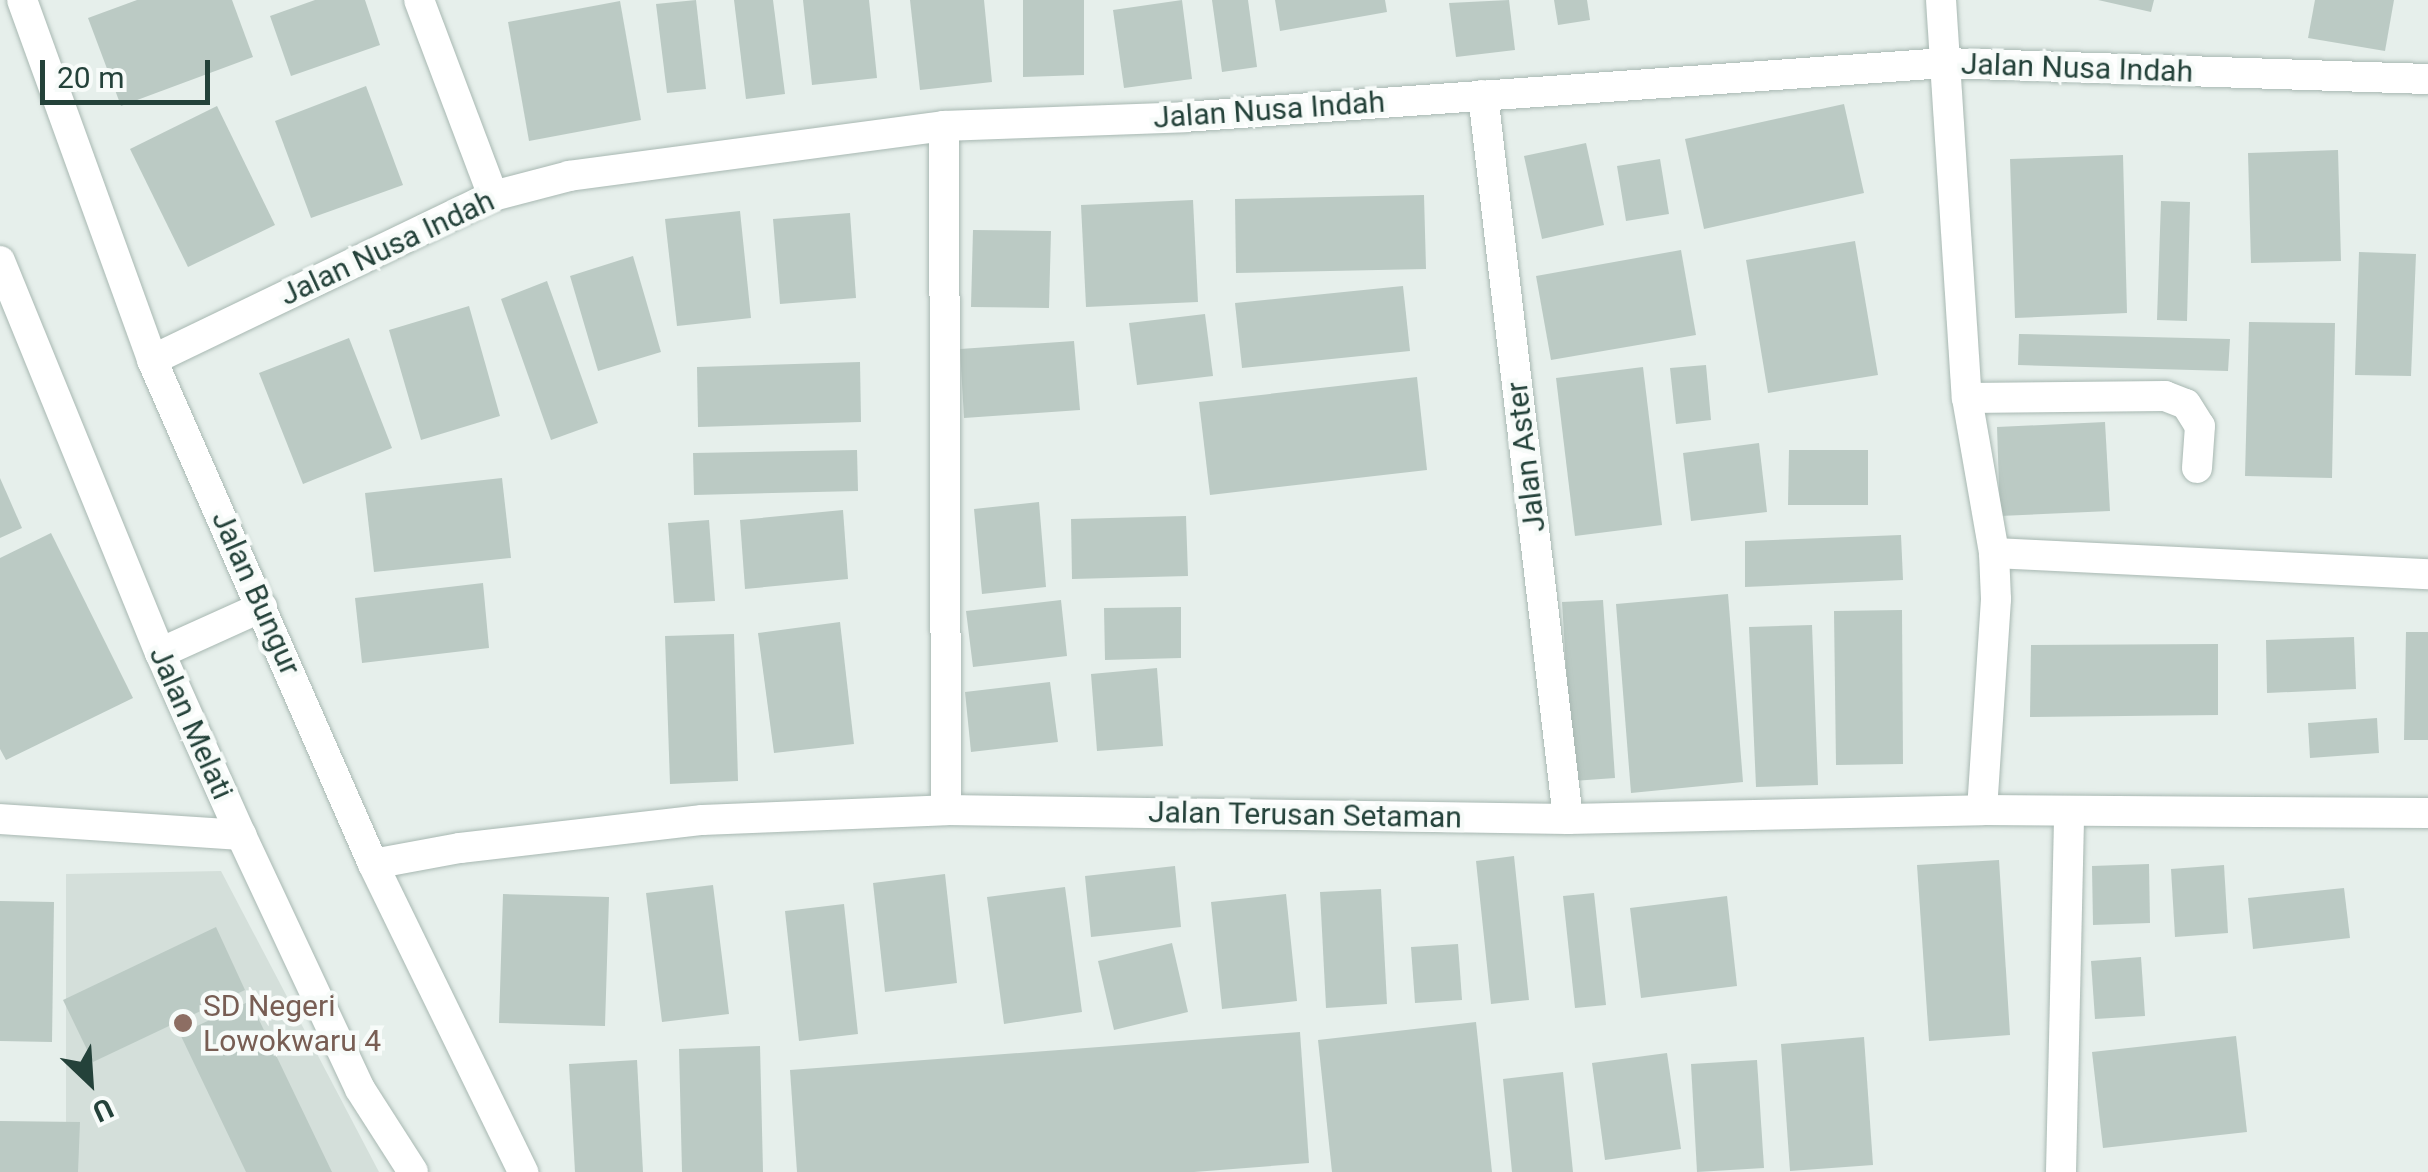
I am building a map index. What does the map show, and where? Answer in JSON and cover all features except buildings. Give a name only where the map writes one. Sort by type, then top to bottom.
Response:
[{"type":"street","name":"Jalan Bungur","points":[[22,0],[152,360],[373,864],[523,1172]]},
{"type":"street","points":[[419,0],[493,196]]},
{"type":"street","points":[[1941,0],[1966,398],[1994,553],[1996,599],[1982,810]]},
{"type":"street","name":"Jalan Nusa Indah","points":[[152,360],[493,196],[569,176],[944,126],[1184,117],[1945,63],[2428,80]]},
{"type":"street","name":"Jalan Aster","points":[[1483,95],[1568,819]]},
{"type":"street","points":[[944,126],[946,810]]},
{"type":"street","name":"Jalan Melati","points":[[0,261],[160,653],[241,835],[360,1088],[412,1172]]},
{"type":"street","points":[[1966,398],[2165,396],[2186,404],[2200,426],[2197,468]]},
{"type":"street","points":[[1994,553],[2428,574]]},
{"type":"street","points":[[160,653],[262,606]]},
{"type":"street","name":"Jalan Terusan Setaman","points":[[373,864],[460,848],[702,820],[946,810],[1568,819],[1982,810],[2428,813]]},
{"type":"street","points":[[2061,1172],[2069,813]]},
{"type":"street","points":[[0,819],[241,835]]},
{"type":"shaded area","name":"SD Negeri Lowokwaru 4","points":[[221,871],[379,1172],[66,1172],[66,874]]},
{"type":"place","name":"SD Negeri Lowokwaru 4","points":[[183,1023]]}]
